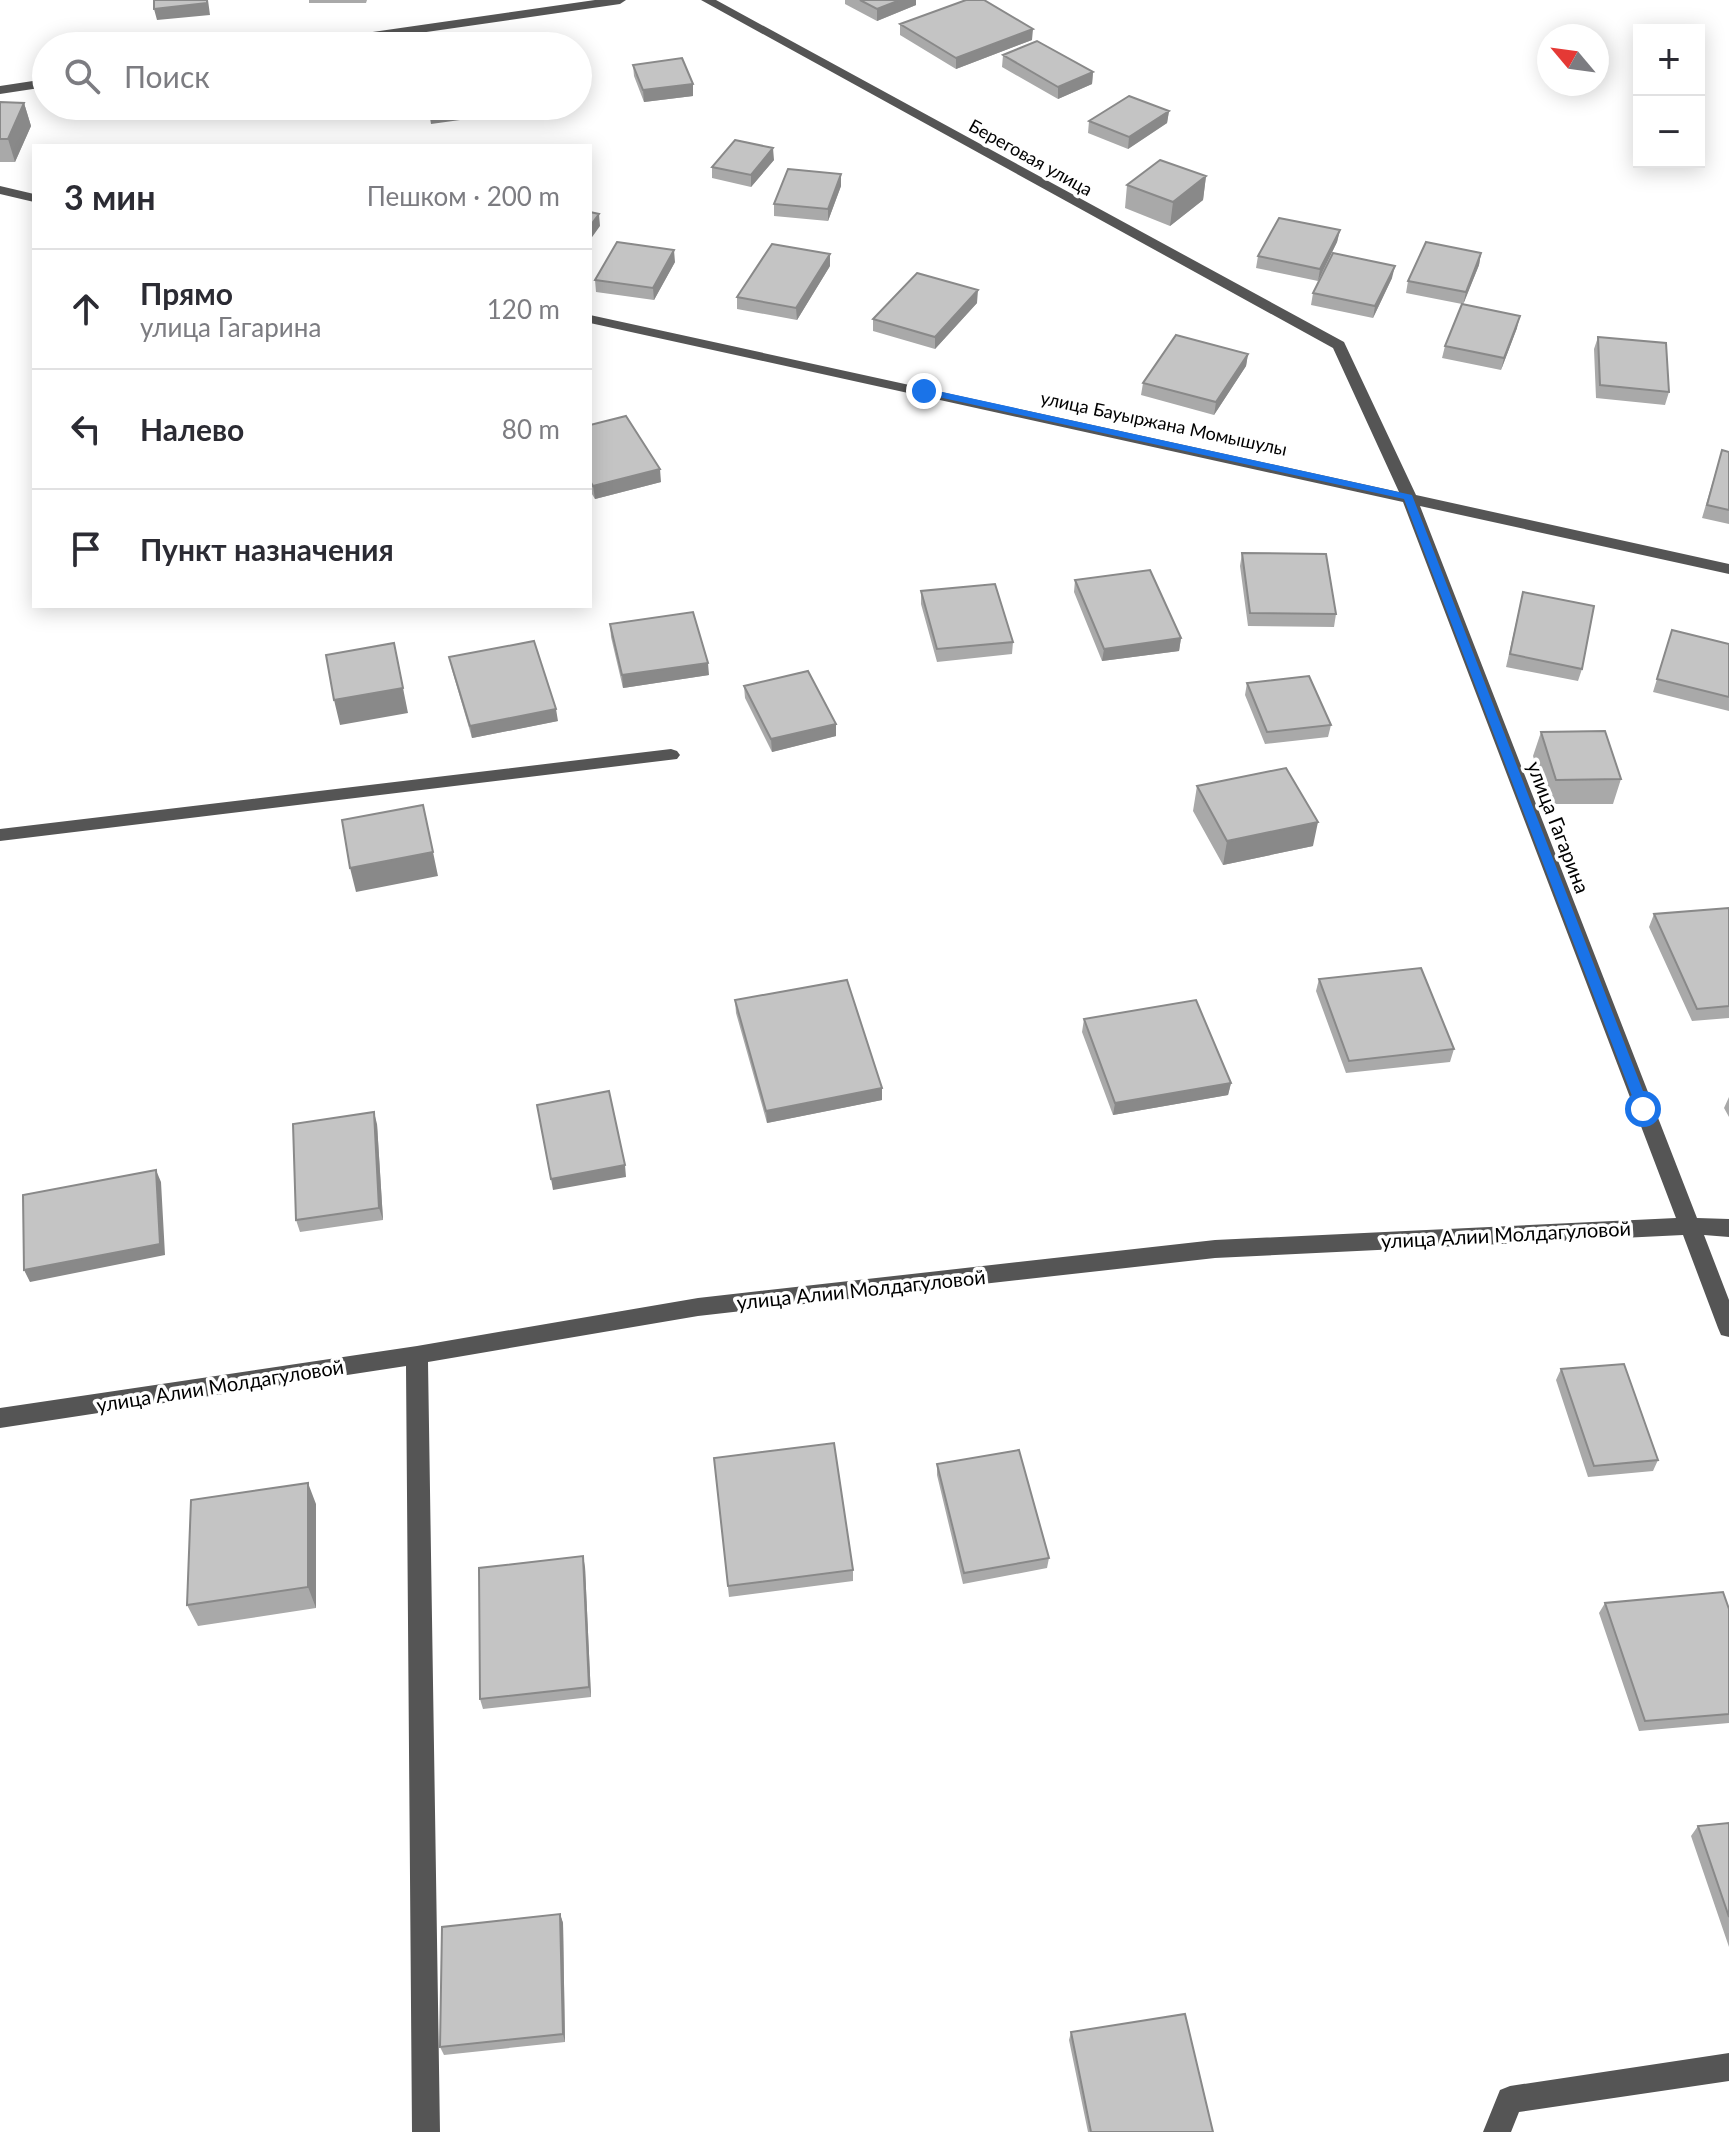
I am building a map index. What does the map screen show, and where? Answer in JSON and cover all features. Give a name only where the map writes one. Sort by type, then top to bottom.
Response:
[{"type":"street","points":[[399,32],[620,0]]},
{"type":"street","name":"Береговая улица","points":[[707,0],[1339,345]]},
{"type":"street","points":[[0,90],[32,85]]},
{"type":"street","points":[[0,190],[32,198]]},
{"type":"street","name":"улица Бауыржана Момышулы","points":[[592,319],[1729,569]]},
{"type":"street","name":"улица Гагарина","points":[[1339,345],[1409,497],[1729,1328]]},
{"type":"street","points":[[0,835],[671,755]]},
{"type":"street","name":"улица Алии Молдагуловой","points":[[0,1418],[417,1355],[698,1307],[1215,1249],[1688,1226],[1729,1228]]},
{"type":"street","points":[[417,1355],[426,2132]]},
{"type":"street","points":[[1497,2132],[1510,2100],[1729,2067]]},
{"type":"building","points":[[154,0],[207,0],[207,3],[154,9]]},
{"type":"building","points":[[860,0],[900,0],[877,9]]},
{"type":"building","points":[[966,0],[984,0],[1033,29],[956,58],[900,24]]},
{"type":"building","points":[[1037,41],[1093,72],[1058,87],[1003,55]]},
{"type":"building","points":[[682,58],[693,84],[643,90],[633,65]]},
{"type":"building","points":[[1129,96],[1169,111],[1129,137],[1089,121]]},
{"type":"building","points":[[0,102],[24,103],[8,139],[0,139]]},
{"type":"building","points":[[735,140],[773,148],[751,175],[712,167]]},
{"type":"building","points":[[1160,160],[1206,176],[1173,202],[1127,185]]},
{"type":"building","points":[[788,169],[841,174],[828,209],[774,204]]},
{"type":"building","points":[[1279,218],[1340,230],[1320,269],[1258,256]]},
{"type":"building","points":[[617,242],[674,250],[653,288],[595,280]]},
{"type":"building","points":[[1426,242],[1481,253],[1466,292],[1408,281]]},
{"type":"building","points":[[772,244],[830,254],[796,308],[737,297]]},
{"type":"building","points":[[1333,253],[1395,266],[1375,306],[1313,293]]},
{"type":"building","points":[[917,273],[978,290],[935,337],[873,319]]},
{"type":"building","points":[[1462,304],[1520,316],[1504,358],[1445,346]]},
{"type":"building","points":[[1176,335],[1248,354],[1216,402],[1143,383]]},
{"type":"building","points":[[1598,337],[1666,343],[1669,392],[1600,385]]},
{"type":"building","points":[[626,416],[660,469],[593,486],[592,424]]},
{"type":"building","points":[[1722,450],[1729,452],[1729,510],[1707,505]]},
{"type":"building","points":[[1242,553],[1326,554],[1336,614],[1250,613]]},
{"type":"building","points":[[1150,570],[1181,638],[1104,649],[1075,580]]},
{"type":"building","points":[[995,584],[1013,642],[937,649],[921,591]]},
{"type":"building","points":[[1523,592],[1594,606],[1582,669],[1510,654]]},
{"type":"building","points":[[693,612],[708,663],[622,675],[610,624]]},
{"type":"building","points":[[1672,630],[1729,644],[1729,697],[1657,679]]},
{"type":"building","points":[[534,641],[556,709],[470,726],[449,657]]},
{"type":"building","points":[[394,643],[403,688],[334,700],[326,655]]},
{"type":"building","points":[[808,671],[836,724],[771,739],[744,686]]},
{"type":"building","points":[[1309,676],[1331,725],[1267,732],[1247,683]]},
{"type":"building","points":[[1605,731],[1621,779],[1556,780],[1541,732]]},
{"type":"building","points":[[1286,768],[1318,822],[1227,841],[1197,786]]},
{"type":"building","points":[[423,805],[433,852],[350,868],[342,820]]},
{"type":"building","points":[[1729,908],[1729,1006],[1697,1009],[1654,914]]},
{"type":"building","points":[[1421,968],[1454,1049],[1349,1061],[1319,979]]},
{"type":"building","points":[[847,980],[882,1088],[766,1111],[735,1000]]},
{"type":"building","points":[[1196,1000],[1231,1083],[1115,1103],[1084,1019]]},
{"type":"building","points":[[609,1091],[625,1165],[551,1179],[537,1105]]},
{"type":"building","points":[[374,1112],[379,1208],[296,1220],[293,1124]]},
{"type":"building","points":[[156,1170],[160,1244],[24,1270],[23,1195]]},
{"type":"building","points":[[1624,1364],[1658,1460],[1594,1466],[1561,1369]]},
{"type":"building","points":[[834,1443],[853,1570],[728,1586],[714,1458]]},
{"type":"building","points":[[1019,1450],[1049,1558],[964,1573],[937,1464]]},
{"type":"building","points":[[308,1483],[308,1587],[187,1605],[191,1500]]},
{"type":"building","points":[[583,1556],[589,1687],[480,1699],[479,1568]]},
{"type":"building","points":[[1723,1592],[1729,1609],[1729,1714],[1645,1721],[1605,1603]]},
{"type":"building","points":[[1729,1823],[1729,1917],[1698,1826]]},
{"type":"building","points":[[560,1914],[563,2034],[440,2047],[442,1927]]},
{"type":"building","points":[[1185,2014],[1213,2132],[1091,2132],[1071,2032]]},
{"type":"route","points":[[924,391],[1409,497],[1643,1109]]}]
